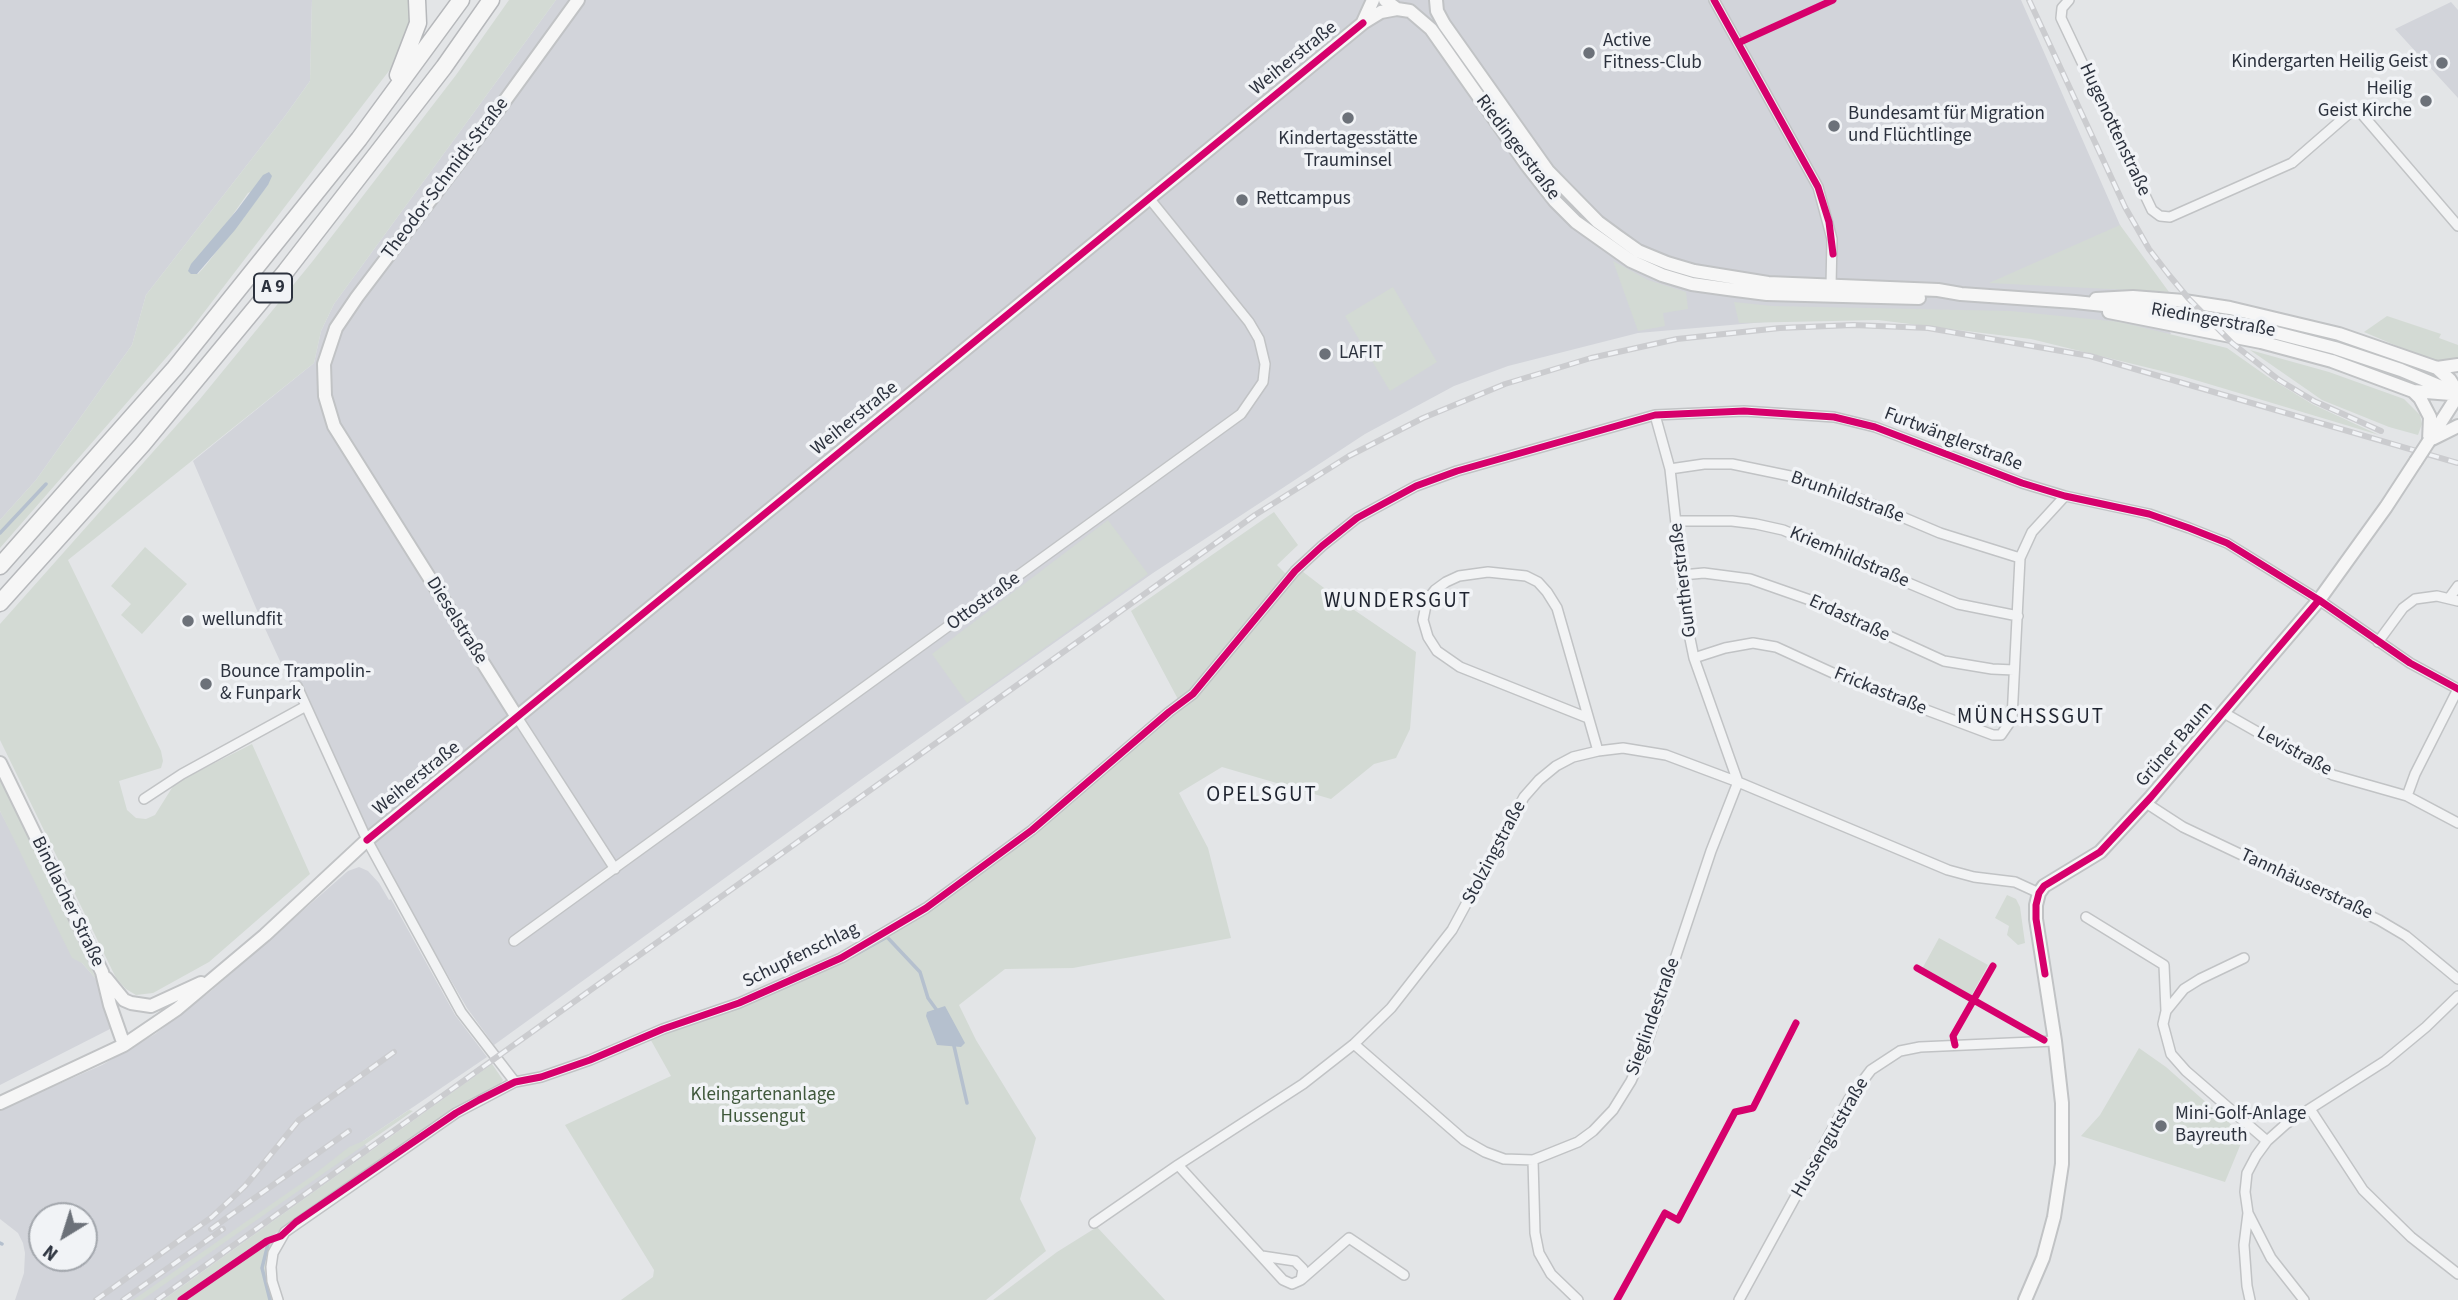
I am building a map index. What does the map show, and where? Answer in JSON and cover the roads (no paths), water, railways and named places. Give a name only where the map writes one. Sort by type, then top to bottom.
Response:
[{"type":"highway","points":[[390,97],[418,23],[417,0]]},
{"type":"highway","name":"A 9","points":[[0,566],[175,368],[390,97],[461,0]]},
{"type":"highway","name":"A 9","points":[[0,603],[150,436],[286,271],[435,78],[491,0]]},
{"type":"street","name":"Theodor-Schmidt-Straße","points":[[324,364],[336,328],[357,297],[578,0]]},
{"type":"street","points":[[1363,23],[1373,0]]},
{"type":"street","name":"Riedingerstraße","points":[[1385,0],[1431,29],[1543,187],[1576,222],[1632,261],[1662,275],[1692,284],[1767,294],[1937,298],[1961,294]]},
{"type":"street","points":[[1363,23],[1381,12],[1419,9],[1431,0]]},
{"type":"street","name":"Riedingerstraße","points":[[1436,0],[1437,11],[1444,24],[1535,155],[1598,222],[1638,251],[1685,269],[1768,283],[1938,290],[2171,312],[2265,330],[2370,359],[2455,395]]},
{"type":"street","points":[[1714,0],[1818,187],[1832,239],[1832,286]]},
{"type":"street","name":"Hugenottenstraße","points":[[2069,0],[2062,8],[2061,18],[2152,210],[2160,216],[2170,217],[2292,163],[2354,109],[2361,113],[2458,226]]},
{"type":"street","points":[[1363,23],[1386,17],[1399,18],[1431,29]]},
{"type":"street","name":"Weiherstraße","points":[[0,1103],[124,1045],[177,1009],[224,971],[367,840],[1363,23]]},
{"type":"street","points":[[1484,105],[1511,119]]},
{"type":"street","name":"Ottostraße","points":[[514,941],[1225,427],[1250,403],[1263,382],[1265,355],[1259,339],[1249,322],[1149,198]]},
{"type":"street","points":[[2109,297],[2184,301],[2230,308],[2339,334],[2437,368],[2450,380],[2455,395],[2413,391],[2298,352],[2075,302],[2109,297]]},
{"type":"street","name":"Dieselstraße","points":[[324,364],[325,396],[334,426],[615,869]]},
{"type":"street","points":[[2437,368],[2458,365]]},
{"type":"street","points":[[2413,391],[2430,416],[2429,441],[2458,426]]},
{"type":"street","name":"Grüner Baum","points":[[2039,893],[2044,886],[2100,852],[2146,803],[2319,600],[2386,507],[2455,395]]},
{"type":"street","name":"Furtwänglerstraße","points":[[1295,571],[1357,519],[1416,486],[1457,471],[1656,415],[1744,411],[1834,417],[1875,427],[2022,483],[2065,496],[2148,514],[2227,543],[2319,600],[2422,670],[2458,689]]},
{"type":"street","name":"Guntherstraße","points":[[1656,415],[1670,469],[1687,624],[1694,658],[1738,782]]},
{"type":"street","name":"Brunhildstraße","points":[[1670,469],[1704,464],[1732,464],[1790,476],[1862,500],[1941,533],[2020,558]]},
{"type":"street","points":[[2014,670],[2020,558],[2032,532],[2065,496]]},
{"type":"street","name":"Kriemhildstraße","points":[[1677,521],[1756,523],[1783,530],[1958,604],[2018,616]]},
{"type":"street","name":"Schupfenschlag","points":[[278,1300],[272,1281],[272,1253],[285,1232],[456,1113],[514,1082],[541,1077],[590,1060],[663,1028],[739,1003],[841,958],[926,908],[1032,830],[1168,712],[1193,694],[1295,571]]},
{"type":"street","points":[[1588,718],[1460,667],[1445,658],[1428,637],[1423,620],[1423,611],[1435,590],[1459,576],[1488,572],[1526,576],[1538,582],[1557,608],[1598,751]]},
{"type":"street","name":"Erdastraße","points":[[1682,575],[1704,573],[1762,583],[1810,600],[1944,661],[1992,670],[2014,670]]},
{"type":"street","points":[[2378,642],[2410,601],[2426,596],[2454,599],[2458,586]]},
{"type":"street","name":"Frickastraße","points":[[1694,658],[1753,643],[1776,647],[1857,684],[1993,735],[2001,735],[2012,719],[2014,670]]},
{"type":"street","name":"Weiherstraße","points":[[297,686],[367,840],[461,1012],[514,1082]]},
{"type":"street","points":[[2407,796],[2415,774],[2458,689]]},
{"type":"street","points":[[144,799],[182,774],[306,706]]},
{"type":"street","name":"Levistraße","points":[[2224,713],[2333,775],[2407,796],[2458,823]]},
{"type":"street","name":"Stolzingstraße","points":[[1094,1223],[1303,1084],[1354,1044],[1391,1008],[1452,930],[1467,907],[1524,797],[1556,766],[1573,757],[1623,748],[1666,755],[1738,782],[1948,870],[1973,877],[2015,882],[2039,893]]},
{"type":"street","name":"Bindlacher Straße","points":[[2,767],[102,972],[124,1045]]},
{"type":"street","name":"Sieglindestraße","points":[[1354,1044],[1464,1140],[1485,1152],[1504,1158],[1533,1160],[1569,1146],[1592,1131],[1613,1110],[1631,1082],[1645,1049],[1711,851],[1738,782]]},
{"type":"street","name":"Tannhäuserstraße","points":[[2146,803],[2183,827],[2379,920],[2406,936],[2458,979]]},
{"type":"street","points":[[2025,1300],[2054,1217],[2062,1164],[2062,1103],[2036,919],[2039,893]]},
{"type":"street","points":[[2086,917],[2164,964],[2166,1011],[2163,1024],[2171,1054],[2186,1071],[2267,1141]]},
{"type":"street","points":[[2166,1011],[2184,989],[2245,958]]},
{"type":"street","points":[[102,972],[124,1000],[151,1006],[224,971]]},
{"type":"street","points":[[2250,1300],[2244,1245],[2248,1213],[2245,1192],[2247,1173],[2256,1156],[2267,1141],[2286,1124],[2385,1061],[2458,996]]},
{"type":"street","name":"Hussengutstraße","points":[[1739,1300],[1849,1099],[1871,1070],[1900,1051],[1920,1047],[2055,1041]]},
{"type":"street","points":[[2309,1109],[2363,1190],[2410,1237],[2458,1275]]},
{"type":"street","points":[[1533,1160],[1535,1233],[1539,1253],[1551,1274],[1578,1300]]},
{"type":"street","points":[[1178,1165],[1287,1282],[1296,1284],[1349,1238],[1404,1275]]},
{"type":"street","points":[[2248,1213],[2271,1258],[2304,1300]]},
{"type":"street","points":[[1262,1256],[1295,1261],[1303,1269],[1301,1280]]},
{"type":"water","points":[[269,172],[272,176],[268,185],[235,230],[197,274],[191,274],[188,271],[191,264],[263,175]]},
{"type":"water","points":[[945,1006],[965,1043],[961,1047],[937,1045],[926,1016],[927,1012]]},
{"type":"waterway","points":[[0,533],[46,484]]},
{"type":"waterway","points":[[853,956],[887,937],[920,972],[928,998],[936,1009]]},
{"type":"waterway","points":[[954,1046],[967,1103]]},
{"type":"waterway","points":[[268,1244],[262,1268],[270,1300]]},
{"type":"railway","points":[[2029,0],[2125,207],[2149,249],[2169,275],[2232,343],[2279,380],[2314,401],[2381,431]]},
{"type":"railway","points":[[157,1300],[1255,515],[1349,456],[1423,418],[1505,384],[1591,358],[1677,339],[1780,328],[1853,325],[1928,328],[2090,356],[2458,463]]},
{"type":"railway","points":[[96,1300],[212,1217],[245,1186],[299,1120],[394,1052]]},
{"type":"railway","points":[[211,1229],[349,1131]]},
{"type":"railway","points":[[123,1300],[223,1229]]},
{"type":"place","name":"Active Fitness-Club","points":[[1589,53]]},
{"type":"place","name":"Kindergarten Heilig Geist","points":[[2442,63]]},
{"type":"place","name":"Heilig Geist Kirche","points":[[2426,101]]},
{"type":"place","name":"Kindertagesstätte Trauminsel","points":[[1348,118]]},
{"type":"place","name":"Bundesamt für Migration und Flüchtlinge","points":[[1834,126]]},
{"type":"place","name":"Rettcampus","points":[[1242,200]]},
{"type":"place","name":"LAFIT","points":[[1325,354]]},
{"type":"place","name":"wellundfit","points":[[188,621]]},
{"type":"place","name":"Bounce Trampolin- & Funpark","points":[[206,684]]},
{"type":"place","name":"Mini-Golf-Anlage Bayreuth","points":[[2161,1126]]},
{"type":"district","name":"WUNDERSGUT","points":[[1398,602]]},
{"type":"district","name":"MÜNCHSSGUT","points":[[2031,718]]},
{"type":"district","name":"OPELSGUT","points":[[1262,796]]},
{"type":"park label","name":"Kleingartenanlage Hussengut","points":[[763,1107]]}]
